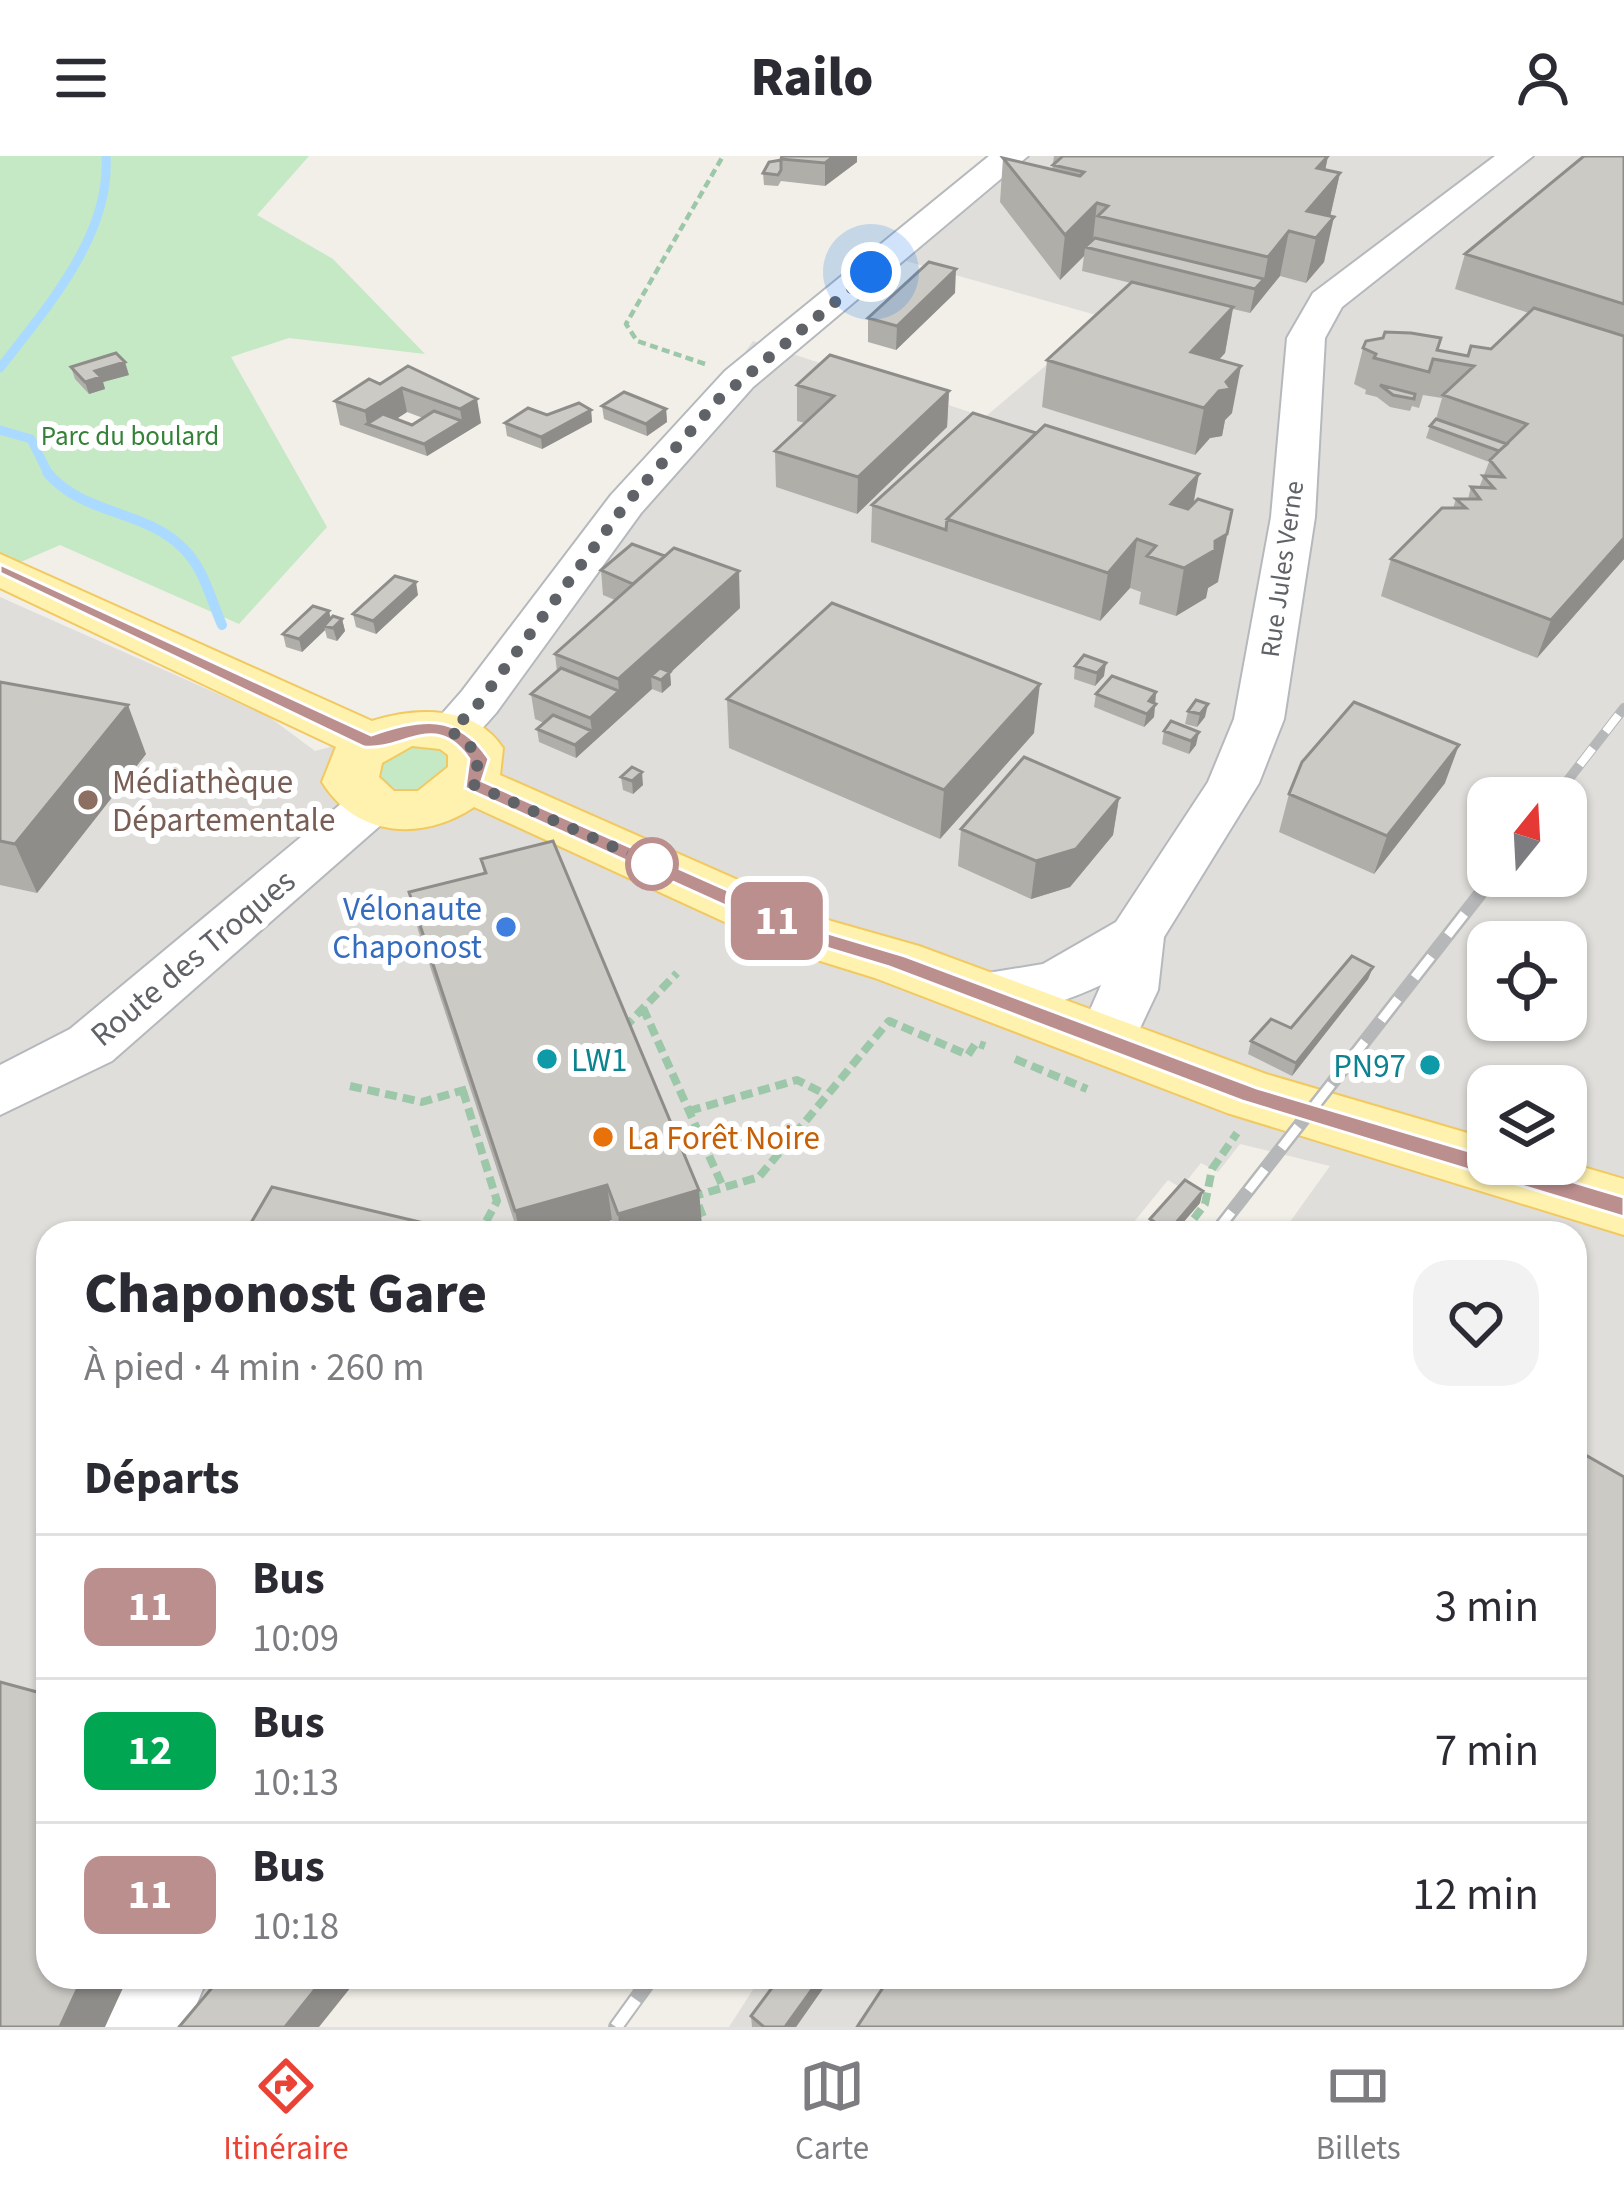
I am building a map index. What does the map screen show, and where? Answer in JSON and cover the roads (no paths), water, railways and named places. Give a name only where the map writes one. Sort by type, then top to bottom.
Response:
[{"type":"main road","points":[[0,569],[370,742]]},
{"type":"main road","points":[[461,758],[429,808],[390,810],[372,805],[350,782],[357,754],[370,742],[410,728],[810,936],[978,993],[1096,1066],[1250,1095],[1467,1162]]},
{"type":"main road","points":[[810,936],[859,972],[1166,1096],[1350,1150],[1467,1170]]},
{"type":"main road","points":[[1545,1185],[1624,1207]]},
{"type":"street","points":[[461,758],[492,685],[665,460],[739,379],[1010,156]]},
{"type":"street","name":"Rue Jules Verne","points":[[1096,1066],[1129,990],[1136,936],[1233,783],[1259,719],[1293,517],[1306,338],[1326,301],[1516,156]]},
{"type":"street","name":"Route des Troques","points":[[0,1092],[91,1045],[372,805]]},
{"type":"street","points":[[978,993],[1038,987],[1083,974],[1136,936]]},
{"type":"street","points":[[142,2027],[160,1989]]},
{"type":"waterway","points":[[0,368],[55,296],[87,242],[105,186],[106,156]]},
{"type":"waterway","points":[[0,430],[31,439],[48,473]]},
{"type":"waterway","points":[[48,473],[78,497],[151,526],[184,549],[202,575],[222,625]]},
{"type":"railway","points":[[1570,777],[1624,708]]},
{"type":"railway","points":[[1224,1221],[1478,897]]},
{"type":"railway","points":[[616,2027],[643,1989]]},
{"type":"place","name":"Médiathèque Départementale","points":[[88,800]]},
{"type":"place","name":"Vélonaute Chaponost","points":[[506,927]]},
{"type":"place","name":"LW1","points":[[547,1059]]},
{"type":"place","name":"PN97","points":[[1430,1065]]},
{"type":"place","name":"La Forêt Noire","points":[[603,1137]]},
{"type":"park label","name":"Parc du boulard","points":[[130,436]]}]
